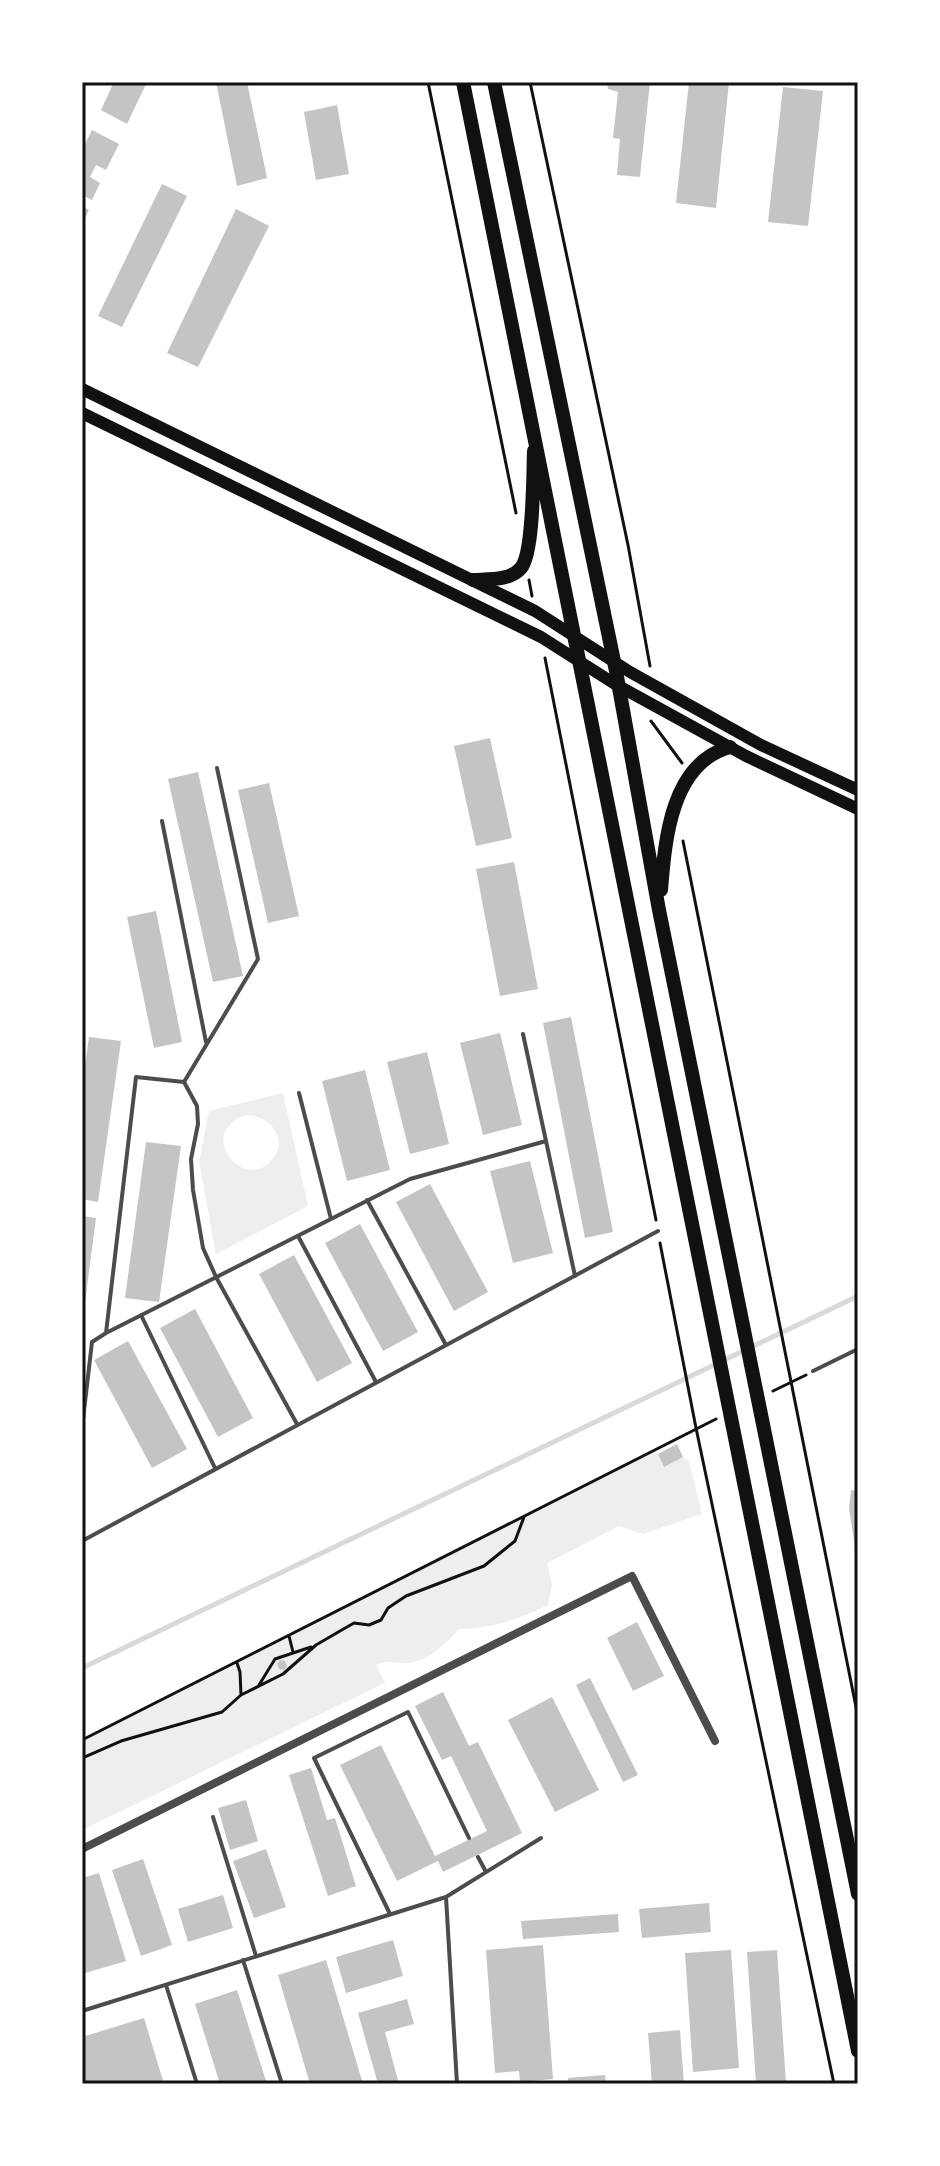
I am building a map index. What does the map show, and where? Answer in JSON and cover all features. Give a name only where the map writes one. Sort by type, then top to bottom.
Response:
[{"type":"main road","points":[[463,82],[578,639],[858,2051]]},
{"type":"main road","points":[[494,82],[615,663],[659,910],[858,1894]]},
{"type":"main road","points":[[82,389],[535,611],[615,663],[761,745],[858,790]]},
{"type":"main road","points":[[82,413],[541,637],[619,686],[730,747],[858,809]]},
{"type":"main road","points":[[473,580],[505,578],[521,568],[529,546],[535,431]]},
{"type":"main road","points":[[659,910],[665,840],[681,790],[701,764],[730,747]]},
{"type":"street","points":[[82,1849],[632,1576],[715,1741]]},
{"type":"lane","points":[[184,1082],[258,959],[217,768]]},
{"type":"lane","points":[[162,821],[207,1044]]},
{"type":"lane","points":[[523,1034],[575,1276]]},
{"type":"lane","points":[[106,1333],[136,1077],[184,1082]]},
{"type":"lane","points":[[184,1082],[197,1106],[198,1124],[191,1159],[203,1248],[297,1424]]},
{"type":"lane","points":[[299,1093],[331,1219]]},
{"type":"lane","points":[[82,1428],[92,1342],[106,1333],[410,1179],[546,1141]]},
{"type":"lane","points":[[367,1200],[446,1345]]},
{"type":"lane","points":[[82,1541],[658,1231]]},
{"type":"lane","points":[[298,1236],[376,1382]]},
{"type":"lane","points":[[141,1315],[215,1469]]},
{"type":"lane","points":[[813,1371],[858,1349]]},
{"type":"lane","points":[[390,1914],[314,1758],[408,1712],[469,1838]]},
{"type":"lane","points":[[213,1817],[256,1956]]},
{"type":"lane","points":[[82,2011],[446,1897],[541,1838]]},
{"type":"lane","points":[[478,1857],[486,1872]]},
{"type":"lane","points":[[446,1897],[457,2084]]},
{"type":"lane","points":[[243,1960],[282,2084]]},
{"type":"lane","points":[[166,1985],[197,2084]]},
{"type":"path","points":[[428,82],[515,512]]},
{"type":"path","points":[[530,82],[628,545],[653,684]]},
{"type":"path","points":[[525,558],[535,611]]},
{"type":"path","points":[[541,637],[696,1428],[834,2084]]},
{"type":"path","points":[[653,703],[650,719],[691,775]]},
{"type":"path","points":[[682,834],[858,1717]]},
{"type":"path","points":[[756,1395],[813,1371]]},
{"type":"path","points":[[82,1740],[696,1428],[728,1407]]},
{"type":"path","points":[[82,1758],[121,1741],[222,1712],[241,1695],[283,1674],[316,1645],[354,1623],[369,1625],[381,1620],[388,1608],[406,1596],[484,1566],[515,1541],[525,1515]]},
{"type":"path","points":[[288,1635],[293,1652]]},
{"type":"path","points":[[259,1685],[275,1659],[316,1645]]},
{"type":"path","points":[[236,1662],[240,1672],[241,1695]]},
{"type":"shaded area","points":[[283,1093],[308,1206],[216,1254],[199,1162],[209,1111]],"holes":[[[246,1115],[254,1116],[274,1128],[279,1142],[274,1157],[263,1167],[251,1170],[239,1166],[230,1158],[224,1147],[224,1135],[231,1124]]]},
{"type":"shaded area","points":[[655,1449],[664,1466],[683,1457],[689,1461],[702,1514],[643,1534],[619,1526],[547,1563],[552,1584],[548,1605],[505,1622],[459,1629],[424,1659],[376,1665],[385,1683],[82,1830],[82,1740]]},
{"type":"building","points":[[114,82],[147,82],[127,124],[101,110]]},
{"type":"building","points":[[216,82],[247,82],[267,178],[237,186]]},
{"type":"building","points":[[607,82],[650,82],[640,177],[617,175],[620,139],[613,138],[618,92],[608,89]]},
{"type":"building","points":[[689,82],[729,82],[716,208],[676,203]]},
{"type":"building","points":[[783,87],[823,91],[808,226],[768,222]]},
{"type":"building","points":[[337,105],[349,174],[316,180],[304,112]]},
{"type":"building","points":[[92,130],[119,144],[106,170],[96,165],[90,177],[100,183],[92,200],[82,195],[82,150]]},
{"type":"building","points":[[162,184],[187,196],[122,327],[98,316]]},
{"type":"building","points":[[82,206],[89,210],[82,224]]},
{"type":"building","points":[[236,209],[269,226],[198,367],[167,353]]},
{"type":"building","points":[[490,738],[512,838],[476,846],[454,746]]},
{"type":"building","points":[[198,772],[243,976],[213,982],[168,779]]},
{"type":"building","points":[[269,783],[299,916],[268,923],[238,790]]},
{"type":"building","points":[[514,862],[538,989],[500,996],[476,869]]},
{"type":"building","points":[[156,911],[182,1042],[154,1048],[127,917]]},
{"type":"building","points":[[571,1017],[613,1232],[585,1238],[543,1023]]},
{"type":"building","points":[[500,1033],[522,1125],[483,1135],[460,1043]]},
{"type":"building","points":[[89,1037],[121,1041],[98,1202],[82,1199],[82,1088]]},
{"type":"building","points":[[427,1052],[449,1144],[410,1154],[387,1062]]},
{"type":"building","points":[[365,1070],[390,1170],[347,1181],[322,1081]]},
{"type":"building","points":[[146,1142],[181,1146],[159,1302],[125,1298]]},
{"type":"building","points":[[530,1161],[553,1253],[513,1263],[490,1171]]},
{"type":"building","points":[[430,1184],[488,1292],[454,1311],[396,1202]]},
{"type":"building","points":[[82,1216],[96,1218],[84,1310],[82,1310]]},
{"type":"building","points":[[360,1224],[418,1332],[383,1351],[325,1243]]},
{"type":"building","points":[[294,1255],[352,1363],[317,1382],[259,1274]]},
{"type":"building","points":[[195,1309],[253,1418],[218,1437],[160,1328]]},
{"type":"building","points":[[128,1341],[187,1449],[152,1468],[94,1360]]},
{"type":"building","points":[[677,1444],[683,1457],[664,1467],[658,1454]]},
{"type":"building","points":[[851,1490],[858,1491],[858,1567],[849,1508]]},
{"type":"building","points":[[637,1622],[664,1676],[633,1691],[607,1638]]},
{"type":"building","points":[[280,1660],[285,1661],[287,1666],[284,1670],[279,1669],[277,1664]]},
{"type":"building","points":[[590,1678],[638,1775],[623,1782],[576,1685]]},
{"type":"building","points":[[443,1692],[469,1746],[478,1742],[522,1833],[443,1872],[438,1861],[397,1881],[340,1765],[381,1745],[435,1856],[487,1831],[451,1756],[442,1760],[415,1706]]},
{"type":"building","points":[[552,1697],[599,1790],[555,1812],[508,1720]]},
{"type":"building","points":[[311,1768],[327,1820],[335,1818],[356,1886],[328,1896],[289,1775]]},
{"type":"building","points":[[246,1800],[258,1841],[230,1850],[218,1808]]},
{"type":"building","points":[[266,1849],[286,1907],[254,1918],[233,1861]]},
{"type":"building","points":[[143,1859],[172,1945],[141,1956],[112,1870]]},
{"type":"building","points":[[99,1873],[126,1961],[82,1974],[82,1878]]},
{"type":"building","points":[[223,1895],[233,1928],[188,1942],[178,1909]]},
{"type":"building","points":[[709,1903],[711,1932],[642,1938],[639,1909]]},
{"type":"building","points":[[618,1914],[619,1932],[523,1939],[521,1921]]},
{"type":"building","points":[[393,1940],[403,1976],[346,1993],[336,1957]]},
{"type":"building","points":[[543,1945],[553,2079],[520,2082],[519,2071],[495,2073],[486,1950]]},
{"type":"building","points":[[731,1950],[739,2068],[693,2072],[685,1953]]},
{"type":"building","points":[[777,1950],[786,2084],[756,2084],[747,1952]]},
{"type":"building","points":[[326,1960],[363,2084],[310,2084],[278,1975]]},
{"type":"building","points":[[237,1990],[267,2084],[220,2084],[195,2004]]},
{"type":"building","points":[[407,1999],[414,2024],[385,2032],[399,2084],[378,2084],[358,2013]]},
{"type":"building","points":[[144,2018],[164,2084],[82,2084],[82,2037]]},
{"type":"building","points":[[680,2030],[684,2084],[652,2084],[648,2033]]},
{"type":"building","points":[[605,2075],[606,2084],[568,2084],[568,2078]]},
{"type":"waterway","points":[[82,1668],[858,1296]]}]
